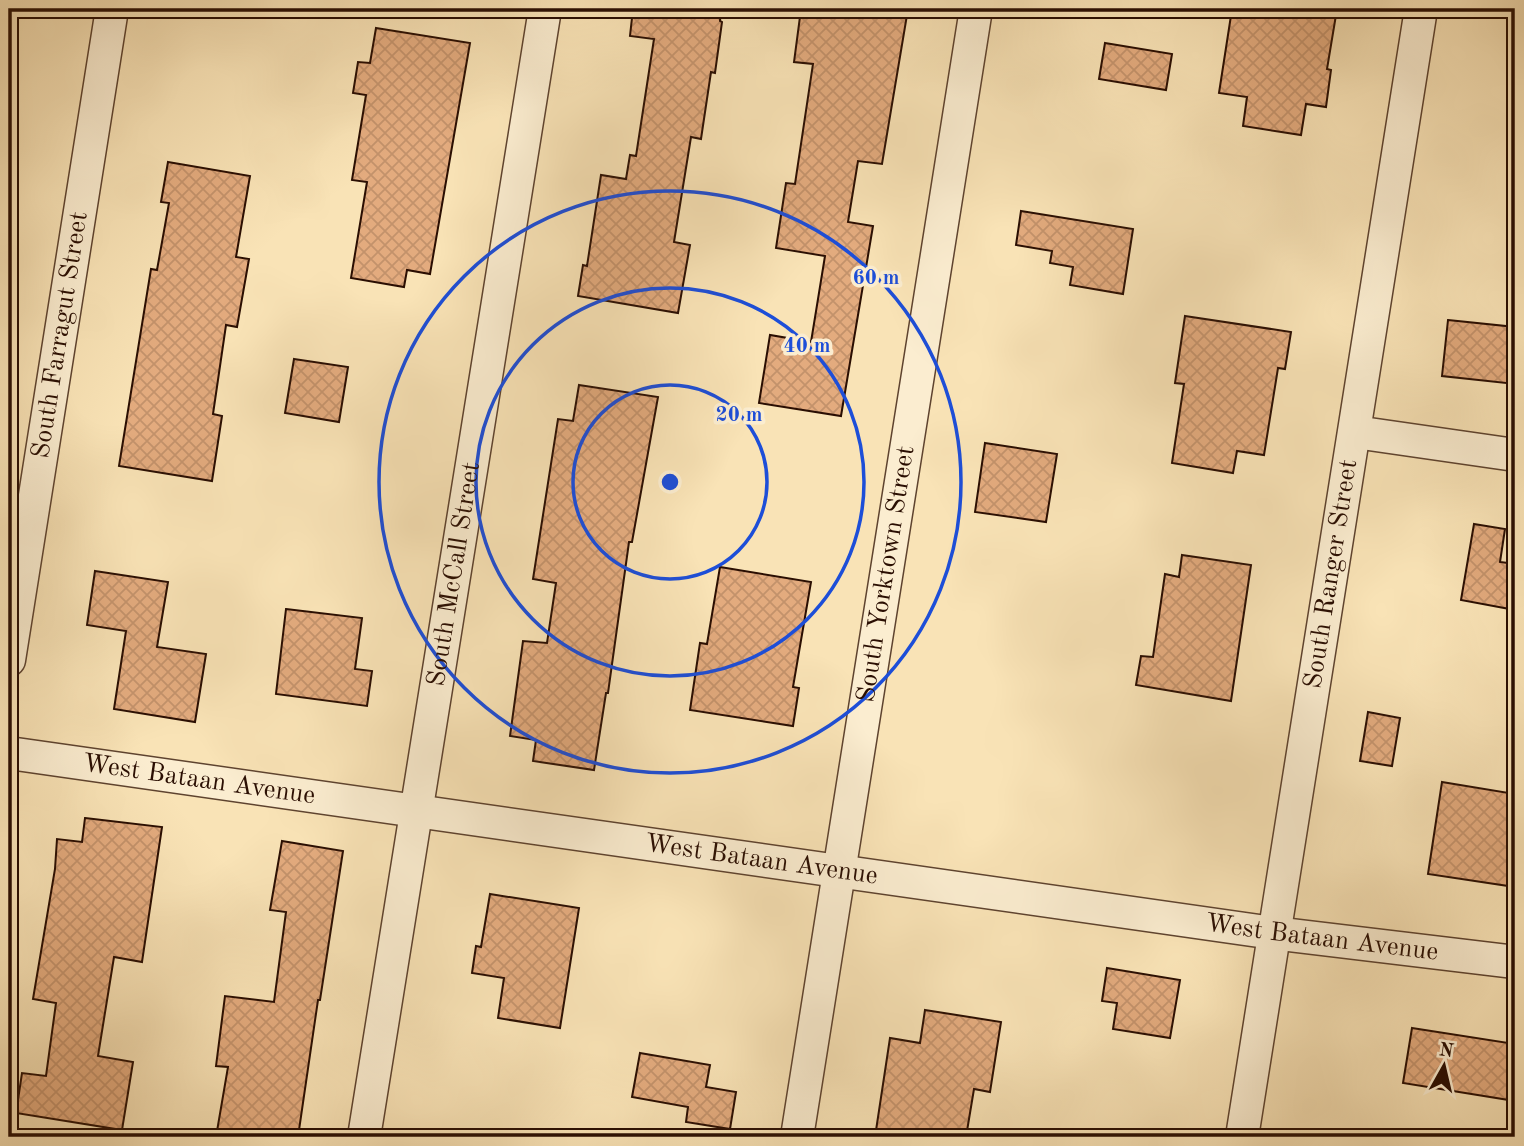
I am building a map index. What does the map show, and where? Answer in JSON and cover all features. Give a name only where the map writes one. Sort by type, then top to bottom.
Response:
[{"type":"street","name":"South Farragut Street","points":[[9,660],[112,9]]},
{"type":"street","name":"South McCall Street","points":[[365,1137],[545,9]]},
{"type":"street","name":"South Yorktown Street","points":[[797,1137],[976,9]]},
{"type":"street","name":"South Ranger Street","points":[[1242,1137],[1421,9]]},
{"type":"street","points":[[1355,432],[1515,455]]},
{"type":"street","name":"West Bataan Avenue","points":[[9,753],[1273,933],[1515,962]]},
{"type":"building","points":[[633,9],[721,9],[722,22],[715,73],[711,72],[701,139],[691,137],[674,242],[690,245],[678,313],[578,296],[583,265],[587,266],[601,175],[626,179],[630,155],[636,156],[654,39],[630,36]]},
{"type":"building","points":[[801,9],[908,9],[882,164],[858,161],[848,222],[873,226],[841,416],[759,403],[770,335],[811,342],[825,256],[776,248],[786,183],[795,184],[813,64],[794,62]]},
{"type":"building","points":[[1232,9],[1337,9],[1327,69],[1331,70],[1326,107],[1306,104],[1301,135],[1243,126],[1247,97],[1219,93]]},
{"type":"building","points":[[376,28],[470,43],[430,274],[407,270],[404,287],[351,278],[367,182],[352,180],[366,95],[353,93],[358,62],[370,63]]},
{"type":"building","points":[[1105,43],[1172,54],[1166,90],[1099,79]]},
{"type":"building","points":[[168,162],[250,176],[236,257],[249,259],[237,327],[226,325],[213,414],[222,416],[212,481],[119,466],[151,269],[157,270],[169,203],[161,202]]},
{"type":"building","points":[[1021,211],[1133,229],[1123,294],[1070,285],[1073,267],[1050,263],[1052,251],[1016,245]]},
{"type":"building","points":[[1185,316],[1291,332],[1285,369],[1278,368],[1264,455],[1237,451],[1233,473],[1172,463],[1184,384],[1175,383]]},
{"type":"building","points":[[1448,320],[1515,327],[1515,384],[1442,376]]},
{"type":"building","points":[[294,359],[348,367],[339,422],[285,413]]},
{"type":"building","points":[[579,385],[658,397],[632,542],[629,542],[608,693],[594,770],[533,761],[536,740],[510,736],[523,641],[547,643],[556,583],[533,579],[558,419],[573,421]]},
{"type":"building","points":[[985,443],[1057,454],[1046,522],[975,512]]},
{"type":"building","points":[[1474,524],[1505,529],[1500,562],[1515,564],[1515,610],[1461,600]]},
{"type":"building","points":[[1182,555],[1251,565],[1231,701],[1136,685],[1141,656],[1153,657],[1165,574],[1179,577]]},
{"type":"building","points":[[720,567],[811,582],[793,687],[799,688],[793,726],[690,710],[700,643],[707,644]]},
{"type":"building","points":[[95,571],[168,582],[157,647],[206,654],[195,722],[114,709],[126,631],[87,625]]},
{"type":"building","points":[[286,609],[362,618],[355,669],[372,671],[367,706],[276,694]]},
{"type":"building","points":[[1368,712],[1400,718],[1392,766],[1360,761]]},
{"type":"building","points":[[1442,782],[1515,794],[1515,887],[1428,874]]},
{"type":"building","points":[[85,818],[162,827],[142,962],[114,957],[98,1056],[133,1062],[122,1130],[16,1113],[22,1073],[46,1076],[56,1003],[33,999],[55,869],[57,839],[82,842]]},
{"type":"building","points":[[282,841],[343,851],[298,1137],[216,1137],[228,1067],[216,1066],[225,996],[274,1002],[286,912],[270,910]]},
{"type":"building","points":[[490,894],[579,908],[560,1028],[498,1018],[504,978],[472,973],[476,946],[481,947]]},
{"type":"building","points":[[1107,968],[1180,980],[1170,1038],[1113,1029],[1117,1003],[1102,1001]]},
{"type":"building","points":[[925,1010],[1001,1022],[990,1092],[974,1089],[966,1137],[875,1137],[890,1038],[920,1043]]},
{"type":"building","points":[[1412,1028],[1515,1044],[1515,1101],[1403,1083]]},
{"type":"building","points":[[640,1053],[710,1065],[706,1087],[736,1092],[730,1129],[686,1122],[688,1107],[632,1097]]}]
